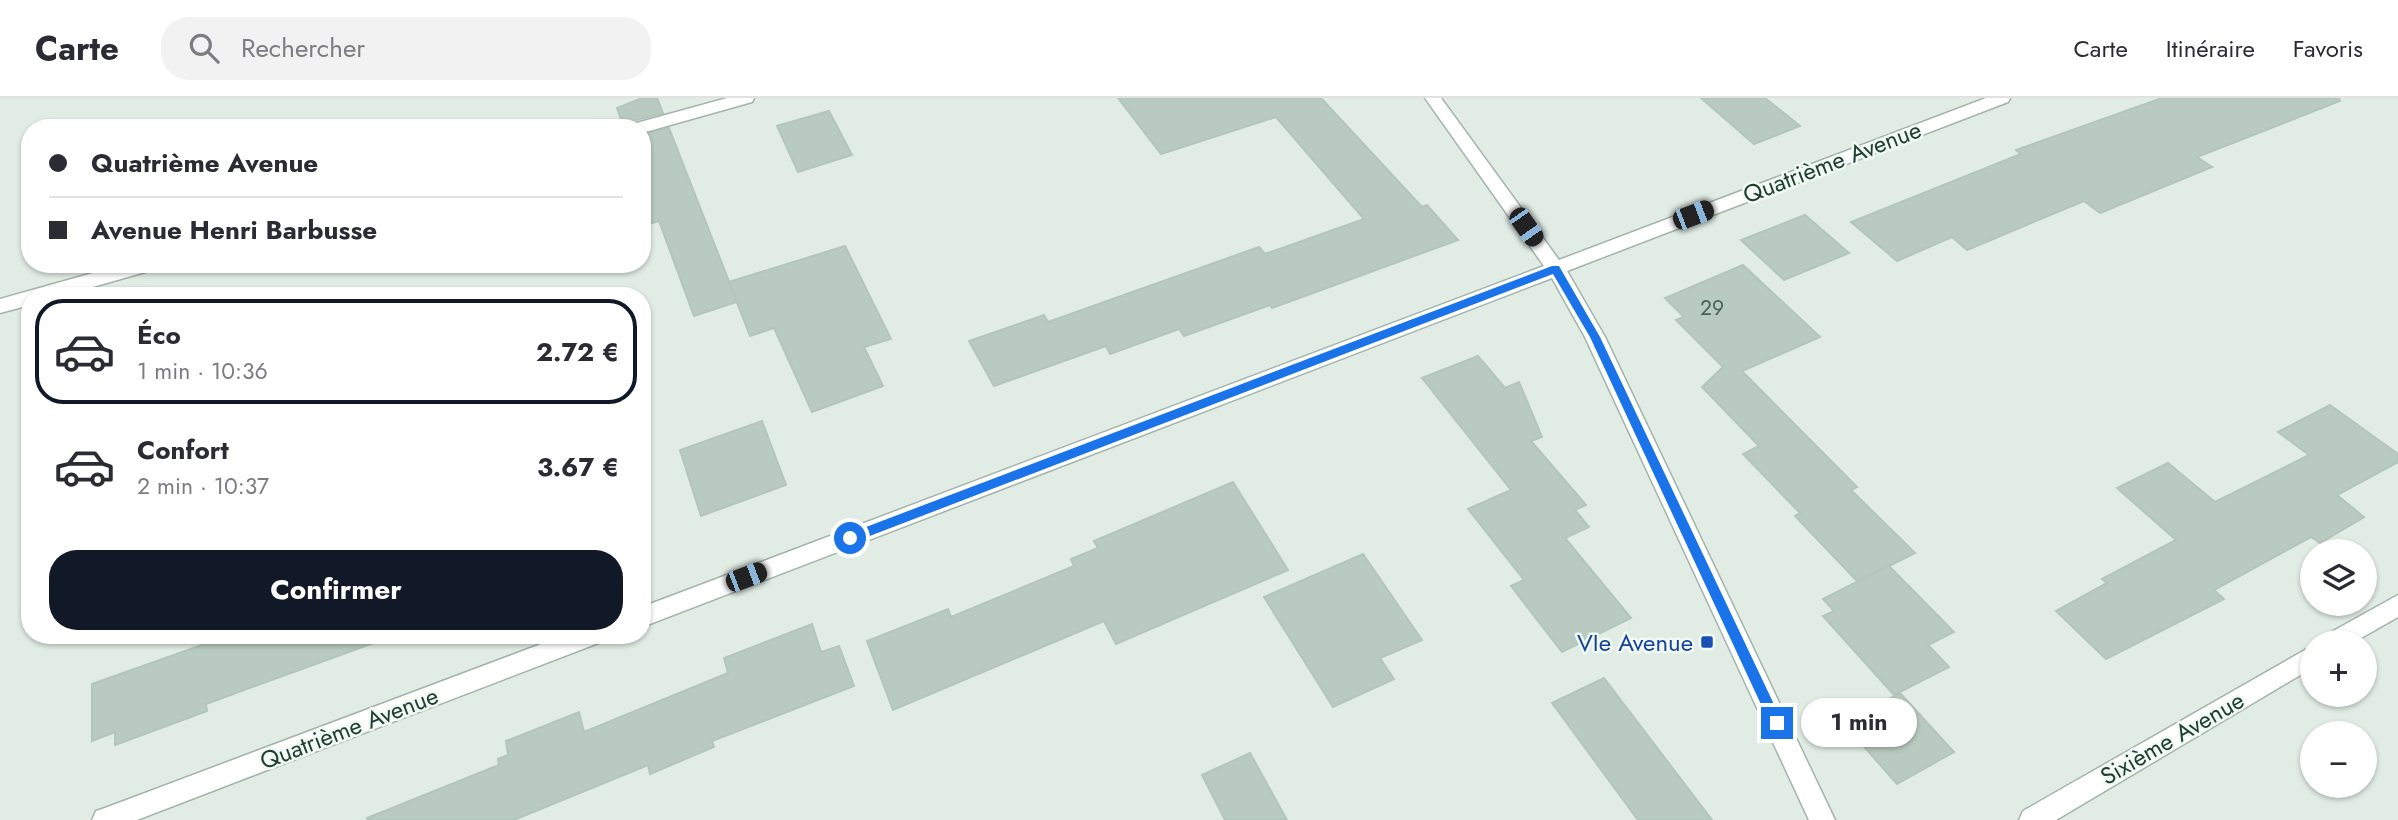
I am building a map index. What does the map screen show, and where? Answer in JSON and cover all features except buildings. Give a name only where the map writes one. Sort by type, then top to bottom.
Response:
[{"type":"street","points":[[651,125],[746,98]]},
{"type":"street","points":[[1433,98],[1556,269],[1595,337],[1822,820]]},
{"type":"street","name":"Quatrième Avenue","points":[[651,614],[2002,98]]},
{"type":"street","points":[[68,287],[117,273]]},
{"type":"street","points":[[0,306],[21,300]]},
{"type":"street","points":[[2355,630],[2398,605]]},
{"type":"street","name":"Quatrième Avenue","points":[[105,820],[569,644]]},
{"type":"street","name":"Sixième Avenue","points":[[2032,820],[2300,663]]},
{"type":"place","name":"VIe Avenue","points":[[1707,642]]},
{"type":"route","points":[[850,538],[1556,269],[1595,337],[1777,723]]}]
